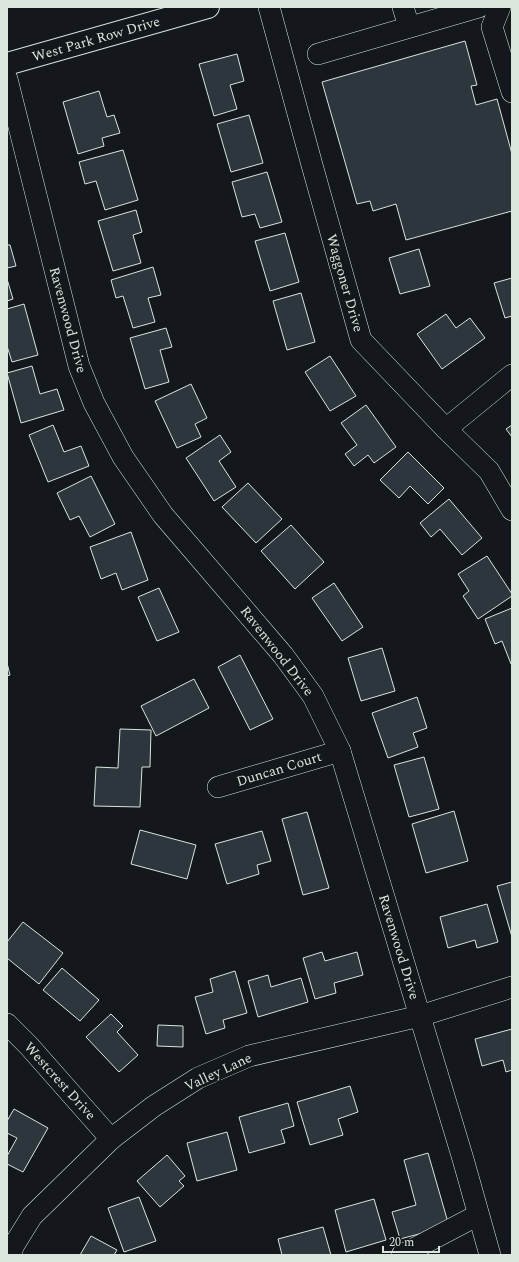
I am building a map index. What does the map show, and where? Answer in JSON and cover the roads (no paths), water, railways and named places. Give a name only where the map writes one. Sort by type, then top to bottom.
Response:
[{"type":"main road","name":"West Park Row Drive","points":[[7,64],[156,14],[208,7]]},
{"type":"street","name":"Waggoner Drive","points":[[269,7],[361,340],[488,471],[512,510]]},
{"type":"street","points":[[403,7],[409,27]]},
{"type":"street","points":[[318,54],[479,7]]},
{"type":"street","points":[[500,7],[492,27],[507,56],[512,92]]},
{"type":"street","name":"Ravenwood Drive","points":[[7,79],[79,366],[94,403],[123,457],[163,516],[283,655],[313,696],[340,751],[490,1255]]},
{"type":"street","points":[[446,429],[512,376]]},
{"type":"street","name":"Duncan Court","points":[[218,787],[340,751]]},
{"type":"street","name":"Valley Lane","points":[[10,1255],[14,1245],[32,1216],[111,1139],[154,1106],[198,1078],[249,1056],[420,1016],[512,987]]},
{"type":"street","name":"Westcrest Drive","points":[[7,1024],[29,1046],[111,1139]]},
{"type":"street","points":[[402,1255],[478,1214]]}]
